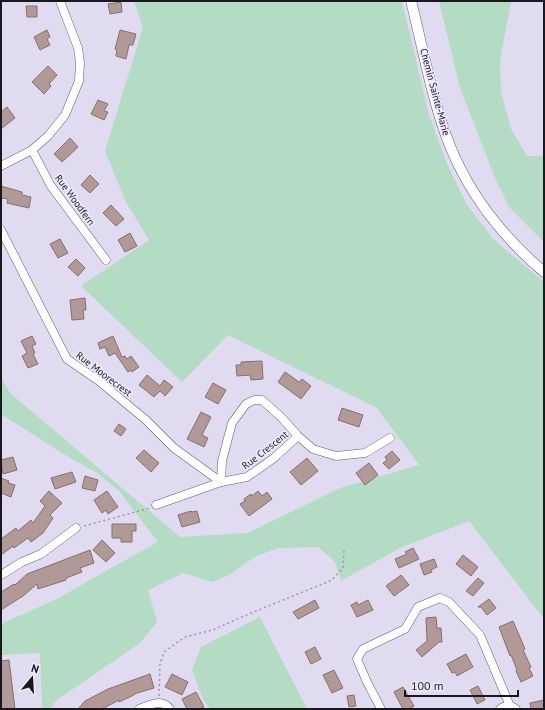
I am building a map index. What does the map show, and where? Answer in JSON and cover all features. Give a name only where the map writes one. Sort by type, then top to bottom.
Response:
[{"type":"street","points":[[1,166],[32,150],[48,136],[65,115],[78,81],[80,63],[78,48],[60,1]]},
{"type":"street","name":"Chemin Sainte-Marie","points":[[411,1],[438,113],[450,146],[478,198],[509,239],[544,272]]},
{"type":"street","name":"Rue Woodfern","points":[[32,150],[51,186],[106,260]]},
{"type":"street","name":"Rue Moorecrest","points":[[1,230],[68,359],[99,381],[146,420],[174,448],[221,482]]},
{"type":"street","name":"Rue Crescent","points":[[221,482],[222,461],[232,423],[246,404],[254,400],[262,400],[282,417],[298,436],[313,449],[336,456],[365,453],[390,438]]},
{"type":"street","name":"Rue Crescent","points":[[156,505],[221,482],[247,478],[274,458],[298,436]]},
{"type":"street","points":[[1,575],[22,562],[41,554],[76,528]]},
{"type":"street","points":[[381,709],[357,659],[362,649],[405,629],[418,607],[440,598],[449,602],[480,635],[513,708]]},
{"type":"street","points":[[139,709],[159,702],[168,706],[170,709]]},
{"type":"street","points":[[500,709],[506,706],[513,708]]},
{"type":"path","points":[[76,528],[140,511],[156,505]]},
{"type":"path","points":[[159,702],[160,664],[164,652],[186,637],[213,630],[332,580],[343,568],[344,550]]},
{"type":"green space","points":[[134,1],[402,1],[429,115],[447,164],[467,205],[494,240],[544,282],[544,619],[469,521],[400,548],[341,581],[336,564],[318,547],[279,548],[256,556],[232,573],[213,582],[183,573],[148,590],[157,622],[140,643],[57,700],[50,709],[42,709],[40,653],[1,655],[1,624],[57,599],[158,542],[119,491],[97,473],[62,453],[1,414],[1,377],[10,393],[180,537],[248,533],[340,488],[419,465],[377,408],[228,335],[182,382],[81,286],[149,240],[126,202],[105,151],[143,27]]},
{"type":"green space","points":[[439,1],[511,1],[500,61],[501,92],[511,129],[527,156],[544,156],[544,242],[509,207],[495,178],[460,88]]},
{"type":"green space","points":[[260,617],[307,709],[210,709],[203,699],[192,670],[201,647]]},
{"type":"building","points":[[121,2],[122,12],[110,14],[108,4]]},
{"type":"building","points":[[26,6],[37,6],[37,17],[27,17]]},
{"type":"building","points":[[47,30],[50,37],[47,39],[50,45],[40,50],[34,37]]},
{"type":"building","points":[[120,30],[136,34],[133,45],[129,45],[126,59],[116,56],[117,50],[115,49]]},
{"type":"building","points":[[48,66],[57,75],[49,84],[51,86],[44,94],[32,82]]},
{"type":"building","points":[[98,100],[108,104],[104,111],[108,112],[104,120],[91,114]]},
{"type":"building","points":[[7,107],[15,118],[1,129],[1,112]]},
{"type":"building","points":[[70,138],[78,147],[62,162],[54,154]]},
{"type":"building","points":[[90,175],[99,184],[90,193],[81,185]]},
{"type":"building","points":[[1,186],[22,192],[22,195],[31,197],[29,208],[7,203],[8,199],[1,198]]},
{"type":"building","points":[[111,205],[124,219],[116,226],[103,213]]},
{"type":"building","points":[[130,233],[137,246],[125,252],[118,240]]},
{"type":"building","points":[[60,239],[68,253],[58,258],[50,244]]},
{"type":"building","points":[[76,259],[85,268],[78,276],[68,267]]},
{"type":"building","points":[[85,298],[86,310],[83,310],[84,319],[72,320],[70,300]]},
{"type":"building","points":[[32,336],[36,344],[32,346],[35,353],[33,354],[38,364],[28,368],[22,356],[27,353],[21,341]]},
{"type":"building","points":[[113,336],[122,357],[125,356],[127,359],[131,356],[139,367],[132,372],[131,370],[128,372],[115,353],[109,356],[105,347],[100,349],[98,343]]},
{"type":"building","points":[[262,361],[263,379],[251,380],[250,375],[237,376],[236,365],[241,365],[241,362]]},
{"type":"building","points":[[285,372],[299,382],[302,379],[311,386],[301,399],[278,382]]},
{"type":"building","points":[[147,375],[160,386],[164,380],[173,387],[165,396],[160,391],[154,397],[139,385]]},
{"type":"building","points":[[213,383],[226,390],[218,404],[205,397]]},
{"type":"building","points":[[342,408],[363,415],[359,427],[338,420]]},
{"type":"building","points":[[201,412],[211,417],[202,435],[208,438],[204,447],[187,439]]},
{"type":"building","points":[[119,424],[126,429],[121,436],[114,431]]},
{"type":"building","points":[[144,450],[159,463],[151,472],[136,458]]},
{"type":"building","points":[[392,451],[400,460],[389,469],[383,463],[387,460],[385,457]]},
{"type":"building","points":[[13,457],[17,470],[3,474],[1,460]]},
{"type":"building","points":[[307,458],[318,471],[301,485],[290,472]]},
{"type":"building","points":[[369,463],[378,475],[365,485],[356,473]]},
{"type":"building","points":[[72,472],[76,482],[55,489],[51,478]]},
{"type":"building","points":[[85,476],[98,480],[95,491],[82,488]]},
{"type":"building","points":[[1,478],[9,481],[8,483],[15,485],[11,497],[1,493]]},
{"type":"building","points":[[49,491],[62,503],[50,515],[53,518],[43,533],[31,542],[28,538],[14,548],[13,546],[1,555],[1,539],[16,528],[18,531],[31,520],[33,523],[45,506],[40,501]]},
{"type":"building","points":[[107,491],[118,507],[108,514],[106,510],[102,513],[94,500]]},
{"type":"building","points":[[258,491],[262,496],[267,492],[272,499],[249,516],[240,504],[245,501],[244,499],[251,494],[252,496]]},
{"type":"building","points":[[191,511],[197,511],[200,522],[182,527],[178,515]]},
{"type":"building","points":[[112,524],[136,524],[136,531],[132,531],[132,542],[121,542],[121,538],[112,538]]},
{"type":"building","points":[[102,540],[115,553],[106,562],[93,550]]},
{"type":"building","points":[[413,548],[419,559],[399,568],[395,559],[407,554],[405,552]]},
{"type":"building","points":[[90,550],[94,563],[80,568],[82,572],[66,578],[66,580],[38,589],[37,584],[23,596],[1,610],[1,592],[14,584],[15,585],[27,574]]},
{"type":"building","points":[[463,555],[478,567],[471,576],[456,564]]},
{"type":"building","points":[[434,559],[437,567],[431,570],[432,572],[424,575],[420,564]]},
{"type":"building","points":[[401,575],[409,585],[394,596],[386,586]]},
{"type":"building","points":[[478,578],[484,583],[473,596],[466,591]]},
{"type":"building","points":[[489,599],[496,608],[487,615],[481,607],[478,607]]},
{"type":"building","points":[[315,600],[319,608],[298,619],[293,612]]},
{"type":"building","points":[[368,600],[373,610],[357,617],[351,605],[357,602],[358,605]]},
{"type":"building","points":[[436,617],[437,628],[441,628],[442,642],[439,642],[422,657],[416,650],[427,641],[426,618]]},
{"type":"building","points":[[513,621],[525,649],[523,650],[531,667],[529,668],[533,676],[521,682],[499,627]]},
{"type":"building","points":[[315,647],[321,659],[311,664],[305,652]]},
{"type":"building","points":[[466,654],[473,667],[457,676],[455,672],[452,673],[447,664]]},
{"type":"building","points":[[9,660],[15,709],[1,709],[1,661]]},
{"type":"building","points":[[334,670],[343,688],[332,693],[323,675]]},
{"type":"building","points":[[150,674],[154,688],[134,694],[119,702],[119,700],[102,709],[78,709],[85,701],[108,689]]},
{"type":"building","points":[[172,674],[188,682],[182,695],[165,687]]},
{"type":"building","points":[[478,686],[485,700],[477,704],[470,690]]},
{"type":"building","points":[[403,687],[414,706],[409,709],[403,709],[394,692]]},
{"type":"building","points":[[196,692],[204,707],[199,709],[187,709],[182,699]]},
{"type":"building","points":[[354,695],[356,706],[349,707],[347,696]]},
{"type":"building","points":[[544,700],[544,709],[531,709],[530,703]]}]
